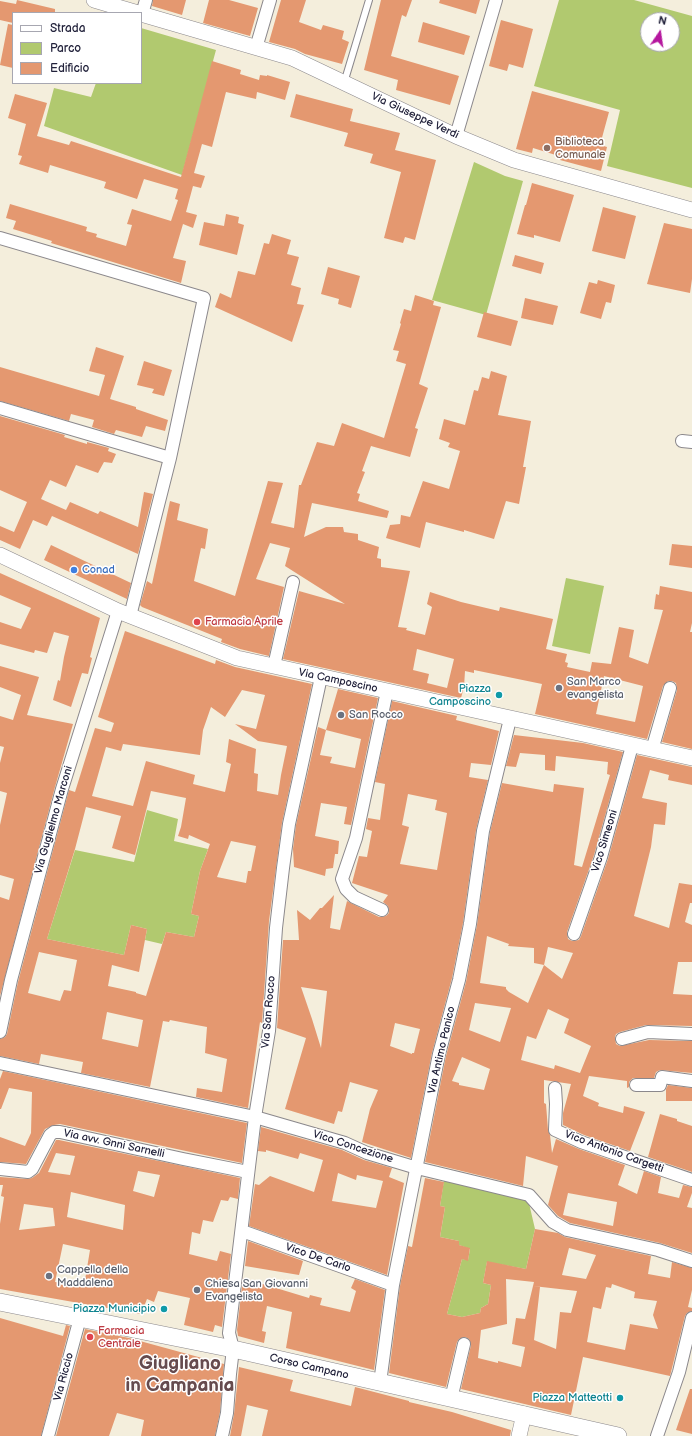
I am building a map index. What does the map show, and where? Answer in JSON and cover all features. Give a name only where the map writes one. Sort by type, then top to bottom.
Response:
[{"type":"main road","name":"Corso Campano","points":[[0,1302],[233,1349],[618,1436]]},
{"type":"street","name":"Via Giuseppe Verdi","points":[[94,0],[142,10],[256,48],[292,58],[456,136],[514,160],[692,210]]},
{"type":"street","points":[[256,48],[270,0]]},
{"type":"street","points":[[456,136],[496,0]]},
{"type":"street","name":"Via Guglielmo Marconi","points":[[0,238],[204,298],[170,458],[124,614],[62,789],[5,978],[0,1032]]},
{"type":"street","points":[[0,408],[170,458]]},
{"type":"street","name":"Via Camposcino","points":[[0,555],[124,614],[237,658],[692,758]]},
{"type":"street","points":[[274,666],[293,582]]},
{"type":"street","name":"Via San Rocco","points":[[222,1436],[227,1413],[233,1349],[229,1333],[255,1117],[269,1031],[276,928],[289,824],[321,677]]},
{"type":"street","points":[[652,750],[670,688]]},
{"type":"street","points":[[382,910],[354,897],[346,889],[342,879],[356,838],[386,691]]},
{"type":"street","name":"Via Antimo Panico","points":[[380,1383],[393,1285],[438,1054],[459,980],[470,924],[483,831],[510,718]]},
{"type":"street","name":"Vico Simeoni","points":[[574,934],[601,858],[632,746]]},
{"type":"street","points":[[622,1039],[648,1032],[692,1034]]},
{"type":"street","name":"Vico Concezione","points":[[0,1063],[255,1117],[345,1143],[367,1153],[417,1168],[529,1195],[553,1222],[566,1230],[658,1250],[692,1261]]},
{"type":"street","points":[[636,1085],[660,1085],[662,1077],[692,1081]]},
{"type":"street","name":"Vico Antonio Cargetti","points":[[555,1088],[556,1104],[554,1130],[581,1142],[692,1180]]},
{"type":"street","name":"Via avv. Gnni Sarnelli","points":[[0,1169],[28,1172],[32,1169],[50,1135],[54,1132],[60,1132],[248,1172]]},
{"type":"street","name":"Vico De Carlo","points":[[242,1231],[393,1285]]},
{"type":"street","name":"Via Riccio","points":[[48,1436],[80,1318]]},
{"type":"street","points":[[657,1436],[679,1372],[692,1318]]},
{"type":"street","points":[[451,1398],[464,1344]]},
{"type":"street","points":[[519,1436],[524,1414]]},
{"type":"lane","points":[[344,83],[369,0]]},
{"type":"green space","points":[[559,0],[634,0],[678,12],[640,12],[640,52],[680,52],[680,13],[692,16],[692,188],[607,166],[620,110],[534,86]]},
{"type":"green space","points":[[142,28],[216,50],[182,175],[44,126],[54,88],[91,97],[96,84],[142,84]]},
{"type":"green space","points":[[474,162],[505,176],[523,181],[486,315],[432,300]]},
{"type":"green space","points":[[566,578],[604,586],[590,654],[552,646]]},
{"type":"green space","points":[[147,810],[178,819],[174,841],[208,849],[200,871],[191,914],[199,916],[194,937],[166,932],[162,944],[145,940],[147,929],[131,925],[124,955],[47,939],[75,850],[134,862]]},
{"type":"green space","points":[[444,1180],[528,1199],[535,1229],[526,1269],[487,1262],[483,1283],[491,1285],[488,1304],[481,1308],[480,1313],[462,1317],[447,1314],[462,1259],[468,1260],[470,1249],[459,1245],[459,1241],[440,1237],[445,1207],[440,1206]]},
{"type":"building","points":[[17,0],[55,9],[55,12],[12,12],[12,23],[0,20],[0,1],[16,4]]},
{"type":"building","points":[[153,0],[186,0],[182,15],[152,6]]},
{"type":"building","points":[[209,0],[229,0],[258,8],[250,36],[203,23]]},
{"type":"building","points":[[281,0],[306,0],[299,22],[321,30],[323,25],[344,31],[342,39],[349,42],[342,64],[269,42]]},
{"type":"building","points":[[381,0],[412,0],[406,17],[402,15],[391,56],[459,76],[450,105],[396,90],[398,80],[364,70]]},
{"type":"building","points":[[440,0],[480,0],[476,14],[439,3]]},
{"type":"building","points":[[501,20],[533,29],[523,68],[509,64],[507,71],[489,66]]},
{"type":"building","points":[[423,22],[470,36],[464,55],[418,42]]},
{"type":"building","points":[[8,24],[12,25],[12,68],[0,65]]},
{"type":"building","points":[[212,61],[241,70],[240,74],[259,80],[260,75],[267,75],[290,82],[285,100],[257,92],[256,99],[226,92],[212,147],[202,144],[194,173],[205,176],[201,188],[193,186],[186,212],[197,215],[193,228],[183,224],[173,258],[186,261],[181,283],[51,243],[52,241],[13,229],[16,221],[6,218],[10,204],[87,227],[86,231],[97,234],[96,237],[126,246],[132,225],[127,224],[132,209],[171,221],[178,200],[175,199],[178,189],[144,179],[137,199],[104,188],[106,182],[50,165],[48,173],[19,164],[22,156],[18,155],[26,124],[8,118],[15,94],[47,103],[37,136],[69,145],[71,141],[181,177]]},
{"type":"building","points":[[532,91],[609,112],[600,145],[607,147],[601,171],[560,160],[559,156],[533,148],[532,153],[516,149]]},
{"type":"building","points":[[296,94],[353,109],[350,121],[400,133],[395,150],[436,160],[415,240],[405,237],[403,243],[384,238],[401,172],[370,163],[373,154],[344,146],[348,133],[290,117]]},
{"type":"building","points":[[532,183],[574,195],[560,242],[534,235],[534,238],[517,234]]},
{"type":"building","points":[[603,207],[636,216],[625,259],[592,251]]},
{"type":"building","points":[[226,214],[239,217],[238,223],[244,225],[237,255],[199,245],[204,222],[224,226]]},
{"type":"building","points":[[664,223],[692,229],[692,279],[690,293],[647,284]]},
{"type":"building","points":[[272,234],[291,240],[287,254],[299,257],[291,285],[301,288],[297,304],[304,305],[292,342],[215,307],[220,293],[231,298],[238,271],[255,275],[264,243],[269,244]]},
{"type":"building","points":[[515,255],[544,263],[541,274],[512,266]]},
{"type":"building","points":[[328,267],[360,276],[351,308],[338,304],[339,299],[321,294]]},
{"type":"building","points":[[598,280],[615,285],[611,303],[606,302],[601,319],[580,313],[589,282],[597,284]]},
{"type":"building","points":[[415,295],[434,301],[433,305],[441,307],[419,384],[428,388],[415,428],[418,429],[410,457],[371,446],[362,471],[365,472],[357,493],[360,494],[358,501],[389,511],[387,518],[312,503],[304,537],[326,527],[343,527],[344,532],[358,534],[358,540],[379,547],[377,558],[381,559],[381,567],[410,571],[398,627],[407,628],[406,630],[425,635],[432,607],[427,604],[430,592],[461,602],[499,611],[500,607],[553,619],[546,649],[567,654],[565,662],[568,663],[567,667],[590,672],[592,662],[611,664],[619,627],[634,630],[629,657],[648,664],[663,610],[654,609],[656,594],[659,595],[660,586],[692,592],[692,623],[690,632],[692,632],[692,749],[662,742],[677,690],[676,683],[672,681],[668,681],[663,686],[647,739],[535,714],[542,684],[474,670],[474,673],[465,671],[464,687],[461,698],[283,659],[299,591],[345,604],[285,566],[290,548],[270,543],[256,579],[284,587],[269,656],[240,649],[221,642],[222,639],[140,605],[147,581],[152,584],[170,501],[180,504],[177,520],[208,529],[205,549],[201,548],[194,581],[235,596],[268,481],[283,483],[271,523],[294,528],[299,485],[301,485],[317,442],[334,446],[342,423],[384,438],[406,364],[396,361],[399,351],[393,350],[404,309],[411,311]],"holes":[[[417,649],[454,659],[447,688],[427,683],[429,674],[413,670]],[[604,676],[643,686],[635,722],[596,714]]]},
{"type":"building","points":[[525,298],[558,306],[553,325],[521,318]]},
{"type":"building","points":[[484,312],[518,321],[511,346],[477,337]]},
{"type":"building","points":[[96,347],[124,356],[110,399],[136,407],[136,409],[168,420],[165,431],[146,426],[142,437],[116,430],[114,434],[92,427],[94,420],[71,414],[69,421],[0,401],[0,367],[99,396],[105,375],[89,371]]},
{"type":"building","points":[[144,361],[172,370],[164,396],[152,393],[154,389],[137,385]]},
{"type":"building","points":[[491,371],[507,376],[498,415],[531,421],[523,467],[526,467],[519,504],[506,501],[494,539],[464,530],[464,532],[426,522],[420,548],[386,538],[390,525],[400,524],[401,515],[410,517],[423,481],[449,489],[460,451],[448,447],[450,443],[439,439],[444,419],[465,425],[474,390],[478,391],[482,377],[489,379]]},
{"type":"building","points":[[0,416],[65,435],[64,437],[87,444],[87,442],[109,448],[108,451],[116,454],[112,463],[104,462],[98,473],[76,465],[66,487],[50,480],[41,499],[66,510],[70,502],[98,514],[100,511],[138,527],[144,492],[153,494],[138,554],[52,516],[47,526],[33,520],[20,549],[0,540],[0,526],[14,532],[27,502],[0,490]]},
{"type":"building","points":[[672,544],[692,546],[692,568],[669,565]]},
{"type":"building","points":[[51,545],[131,583],[127,599],[44,560]]},
{"type":"building","points":[[0,573],[100,618],[90,657],[92,658],[88,674],[82,673],[71,707],[53,700],[58,680],[60,681],[69,636],[54,632],[47,653],[35,650],[34,653],[0,644],[0,622],[21,629],[31,608],[0,595]]},
{"type":"building","points":[[125,631],[215,664],[216,660],[235,667],[312,684],[282,823],[269,921],[262,1023],[260,1022],[248,1108],[196,1097],[197,1088],[222,1092],[227,1059],[205,1053],[207,1027],[170,1020],[169,1022],[163,1021],[150,1087],[81,1073],[83,1062],[41,1054],[39,1064],[0,1056],[0,1039],[5,1037],[7,1034],[18,982],[69,790],[75,792],[95,728],[111,732],[114,723],[98,717]],"holes":[[[242,690],[265,695],[256,729],[235,724],[258,741],[287,746],[278,795],[257,791],[258,774],[254,773],[256,749],[229,739],[226,762],[231,764],[225,792],[193,784],[195,775],[146,761],[133,806],[92,796],[106,747],[121,751],[123,744],[200,755],[203,730],[211,707],[225,717]],[[151,791],[186,798],[178,836],[188,839],[189,835],[210,844],[200,871],[191,914],[199,916],[194,937],[166,932],[146,996],[136,992],[108,986],[112,965],[139,972],[147,929],[131,925],[124,955],[47,939],[75,849],[86,807],[121,816],[112,848],[135,855]],[[231,841],[256,846],[251,871],[248,871],[246,883],[217,877]],[[39,952],[77,960],[71,991],[64,990],[60,1001],[28,993]],[[107,1012],[143,1020],[138,1047],[102,1039]]]},
{"type":"building","points":[[0,666],[39,677],[27,715],[73,724],[0,996],[0,897],[9,900],[14,879],[0,875],[0,825],[7,793],[0,791],[0,763],[4,747],[0,746],[0,716],[13,720],[21,695],[0,687]]},
{"type":"building","points":[[338,689],[378,698],[351,825],[344,824],[347,807],[321,803],[315,836],[339,841],[338,854],[335,854],[333,868],[326,869],[325,876],[294,867],[293,849],[296,825],[318,727],[326,730]],"holes":[[[326,730],[361,739],[355,768],[330,763],[332,757],[320,755]]]},
{"type":"building","points":[[392,701],[457,716],[456,720],[499,731],[491,765],[471,763],[469,777],[488,780],[476,830],[463,923],[452,978],[432,1053],[411,1158],[362,1142],[370,1109],[378,1090],[350,1082],[342,1112],[338,1111],[334,1124],[285,1109],[306,1038],[277,1028],[283,940],[299,940],[297,910],[310,920],[334,895],[330,928],[340,930],[347,901],[379,917],[386,916],[389,913],[388,906],[383,902],[388,895],[352,883],[359,856],[367,857],[372,831],[366,829],[368,818],[380,820],[385,784],[375,782]],"holes":[[[408,794],[437,800],[435,810],[447,813],[437,870],[400,864],[409,827],[402,825]],[[301,987],[327,991],[321,1048]],[[395,1023],[420,1029],[414,1053],[412,1054],[390,1046]]]},
{"type":"building","points":[[514,735],[583,743],[623,752],[594,855],[567,932],[568,939],[572,941],[579,940],[581,936],[608,859],[637,755],[692,767],[692,785],[668,780],[669,775],[650,770],[642,798],[667,803],[665,825],[654,824],[651,847],[634,916],[669,928],[679,883],[692,885],[692,903],[690,903],[685,922],[692,925],[692,962],[678,962],[673,994],[692,995],[692,1026],[646,1025],[620,1032],[616,1034],[615,1037],[616,1044],[620,1046],[649,1040],[692,1041],[692,1073],[660,1070],[656,1072],[654,1078],[633,1078],[629,1082],[629,1087],[627,1088],[627,1081],[589,1076],[583,1096],[599,1103],[598,1106],[623,1113],[624,1106],[645,1112],[630,1151],[584,1135],[563,1125],[563,1113],[571,1084],[544,1080],[544,1103],[546,1104],[552,1153],[556,1139],[579,1149],[625,1165],[618,1185],[637,1194],[644,1171],[661,1177],[658,1193],[679,1198],[683,1185],[692,1187],[692,1193],[687,1207],[692,1208],[692,1253],[660,1243],[570,1223],[558,1216],[548,1205],[558,1166],[526,1156],[523,1186],[425,1162],[446,1056],[466,982],[477,925],[490,832],[502,783],[553,792],[554,784],[584,788],[574,865],[582,867],[610,775],[607,774],[608,762],[556,756],[555,771],[545,770],[545,755],[520,753],[516,767],[506,766]],"holes":[[[487,936],[509,944],[508,946],[534,948],[534,963],[544,965],[528,1003],[509,992],[506,987],[480,983]],[[548,947],[573,953],[562,979],[544,965]],[[475,1003],[511,1008],[500,1042],[469,1030]],[[548,1009],[569,1019],[564,1033],[591,1046],[580,1073],[555,1065],[554,1069],[521,1060],[527,1036],[536,1039]],[[462,1057],[490,1069],[484,1090],[459,1085],[459,1083],[452,1081]],[[568,1193],[617,1202],[613,1226],[563,1215]]]},
{"type":"building","points":[[3,1071],[247,1123],[242,1163],[60,1124],[45,1129],[26,1164],[0,1162],[0,1137],[25,1146],[31,1133],[32,1092],[9,1088],[0,1109],[0,1079]]},
{"type":"building","points":[[668,1085],[692,1088],[692,1101],[666,1101],[666,1089]]},
{"type":"building","points":[[660,1114],[677,1119],[677,1121],[692,1126],[692,1172],[648,1157]]},
{"type":"building","points":[[261,1127],[342,1150],[364,1160],[392,1168],[389,1177],[404,1183],[387,1275],[249,1226],[255,1184],[259,1185],[270,1176],[314,1192],[323,1160],[300,1153],[298,1159],[266,1150],[266,1152],[258,1151]],"holes":[[[338,1173],[356,1180],[357,1175],[383,1181],[376,1208],[332,1201]]]},
{"type":"building","points":[[56,1140],[59,1140],[240,1178],[238,1199],[230,1197],[228,1201],[221,1200],[213,1222],[203,1220],[200,1234],[192,1232],[189,1254],[217,1261],[220,1251],[231,1254],[222,1327],[215,1325],[213,1332],[184,1325],[190,1298],[158,1291],[154,1302],[147,1299],[141,1314],[0,1289],[0,1224],[4,1197],[1,1196],[3,1185],[0,1185],[0,1177],[27,1179],[32,1178],[39,1173]],"holes":[[[56,1153],[75,1156],[70,1175],[48,1172]],[[138,1171],[160,1175],[154,1197],[133,1191]],[[71,1192],[125,1205],[123,1230],[67,1217]],[[24,1204],[53,1208],[55,1226],[19,1230]],[[63,1244],[90,1250],[84,1286],[55,1282]]]},
{"type":"building","points":[[425,1178],[444,1182],[440,1206],[445,1207],[440,1237],[459,1241],[459,1245],[470,1248],[468,1261],[462,1259],[447,1314],[462,1317],[480,1313],[481,1308],[488,1304],[491,1285],[483,1283],[487,1261],[526,1269],[535,1229],[558,1233],[565,1237],[651,1256],[648,1274],[670,1278],[672,1262],[692,1268],[692,1290],[688,1307],[692,1308],[692,1311],[687,1313],[685,1316],[670,1376],[583,1357],[571,1415],[461,1389],[471,1345],[469,1339],[465,1337],[459,1339],[457,1342],[446,1387],[389,1373],[400,1286],[408,1246],[412,1247]],"holes":[[[569,1248],[596,1255],[586,1279],[562,1275]],[[506,1279],[534,1282],[525,1319],[516,1318],[512,1344],[525,1347],[521,1367],[478,1358],[481,1330],[507,1324]],[[612,1284],[635,1292],[634,1298],[657,1301],[653,1315],[658,1329],[630,1324],[625,1350],[587,1342],[593,1307],[601,1309],[606,1287],[611,1288]],[[533,1286],[577,1291],[571,1313],[560,1312],[556,1349],[534,1340],[540,1287]]]},
{"type":"building","points":[[248,1241],[303,1261],[299,1275],[245,1266]]},
{"type":"building","points":[[243,1278],[309,1298],[310,1295],[322,1298],[320,1305],[350,1312],[356,1291],[351,1288],[355,1279],[385,1290],[374,1370],[286,1348],[292,1312],[267,1306],[262,1331],[266,1332],[264,1343],[238,1336],[237,1330]]},
{"type":"building","points":[[0,1318],[63,1336],[66,1325],[70,1326],[41,1436],[0,1436]]},
{"type":"building","points":[[85,1329],[129,1338],[224,1364],[220,1412],[215,1436],[141,1436],[144,1420],[117,1413],[109,1436],[56,1436]]},
{"type":"building","points":[[239,1367],[293,1380],[290,1391],[351,1406],[355,1387],[452,1412],[511,1430],[510,1436],[262,1436],[268,1410],[247,1405],[241,1436],[230,1436]]},
{"type":"building","points":[[690,1389],[692,1389],[692,1434],[676,1430]]},
{"type":"place","name":"Biblioteca Comunale","points":[[547,148]]},
{"type":"place","name":"Conad","points":[[74,570]]},
{"type":"place","name":"Farmacia Aprile","points":[[197,622]]},
{"type":"place","name":"San Marco evangelista","points":[[559,688]]},
{"type":"place","name":"Piazza Camposcino","points":[[499,695]]},
{"type":"place","name":"San Rocco","points":[[341,715]]},
{"type":"place","name":"Cappella della Maddalena","points":[[49,1276]]},
{"type":"place","name":"Chiesa San Giovanni Evangelista","points":[[197,1290]]},
{"type":"place","name":"Piazza Municipio","points":[[164,1309]]},
{"type":"place","name":"Farmacia Centrale","points":[[90,1337]]},
{"type":"place","name":"Piazza Matteotti","points":[[620,1398]]},
{"type":"district","name":"Giugliano in Campania","points":[[180,1375]]}]
